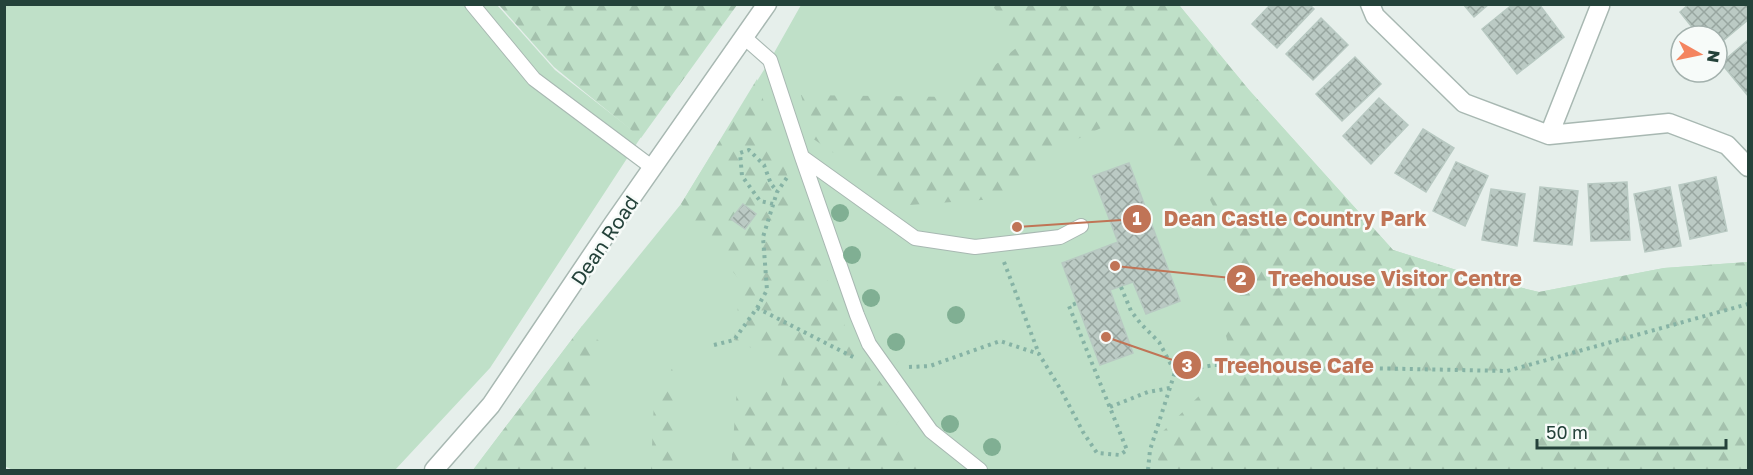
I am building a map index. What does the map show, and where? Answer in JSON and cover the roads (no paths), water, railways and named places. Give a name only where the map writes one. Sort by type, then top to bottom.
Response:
[{"type":"street","name":"Dean Road","points":[[434,471],[491,405],[613,224],[767,4]]},
{"type":"street","points":[[1370,4],[1375,16],[1464,103],[1549,135],[1669,123],[1727,145],[1749,167]]},
{"type":"street","points":[[1549,135],[1599,4]]},
{"type":"lane","points":[[472,4],[534,79],[653,168]]},
{"type":"lane","points":[[745,38],[770,60],[869,344],[931,431],[980,471]]},
{"type":"lane","points":[[802,157],[915,238],[975,247],[1060,237],[1081,226]]},
{"type":"place","name":"Dean Castle Country Park","points":[[1017,227]]},
{"type":"place","name":"Treehouse Visitor Centre","points":[[1115,266]]},
{"type":"place","name":"Treehouse Cafe","points":[[1106,337]]}]
